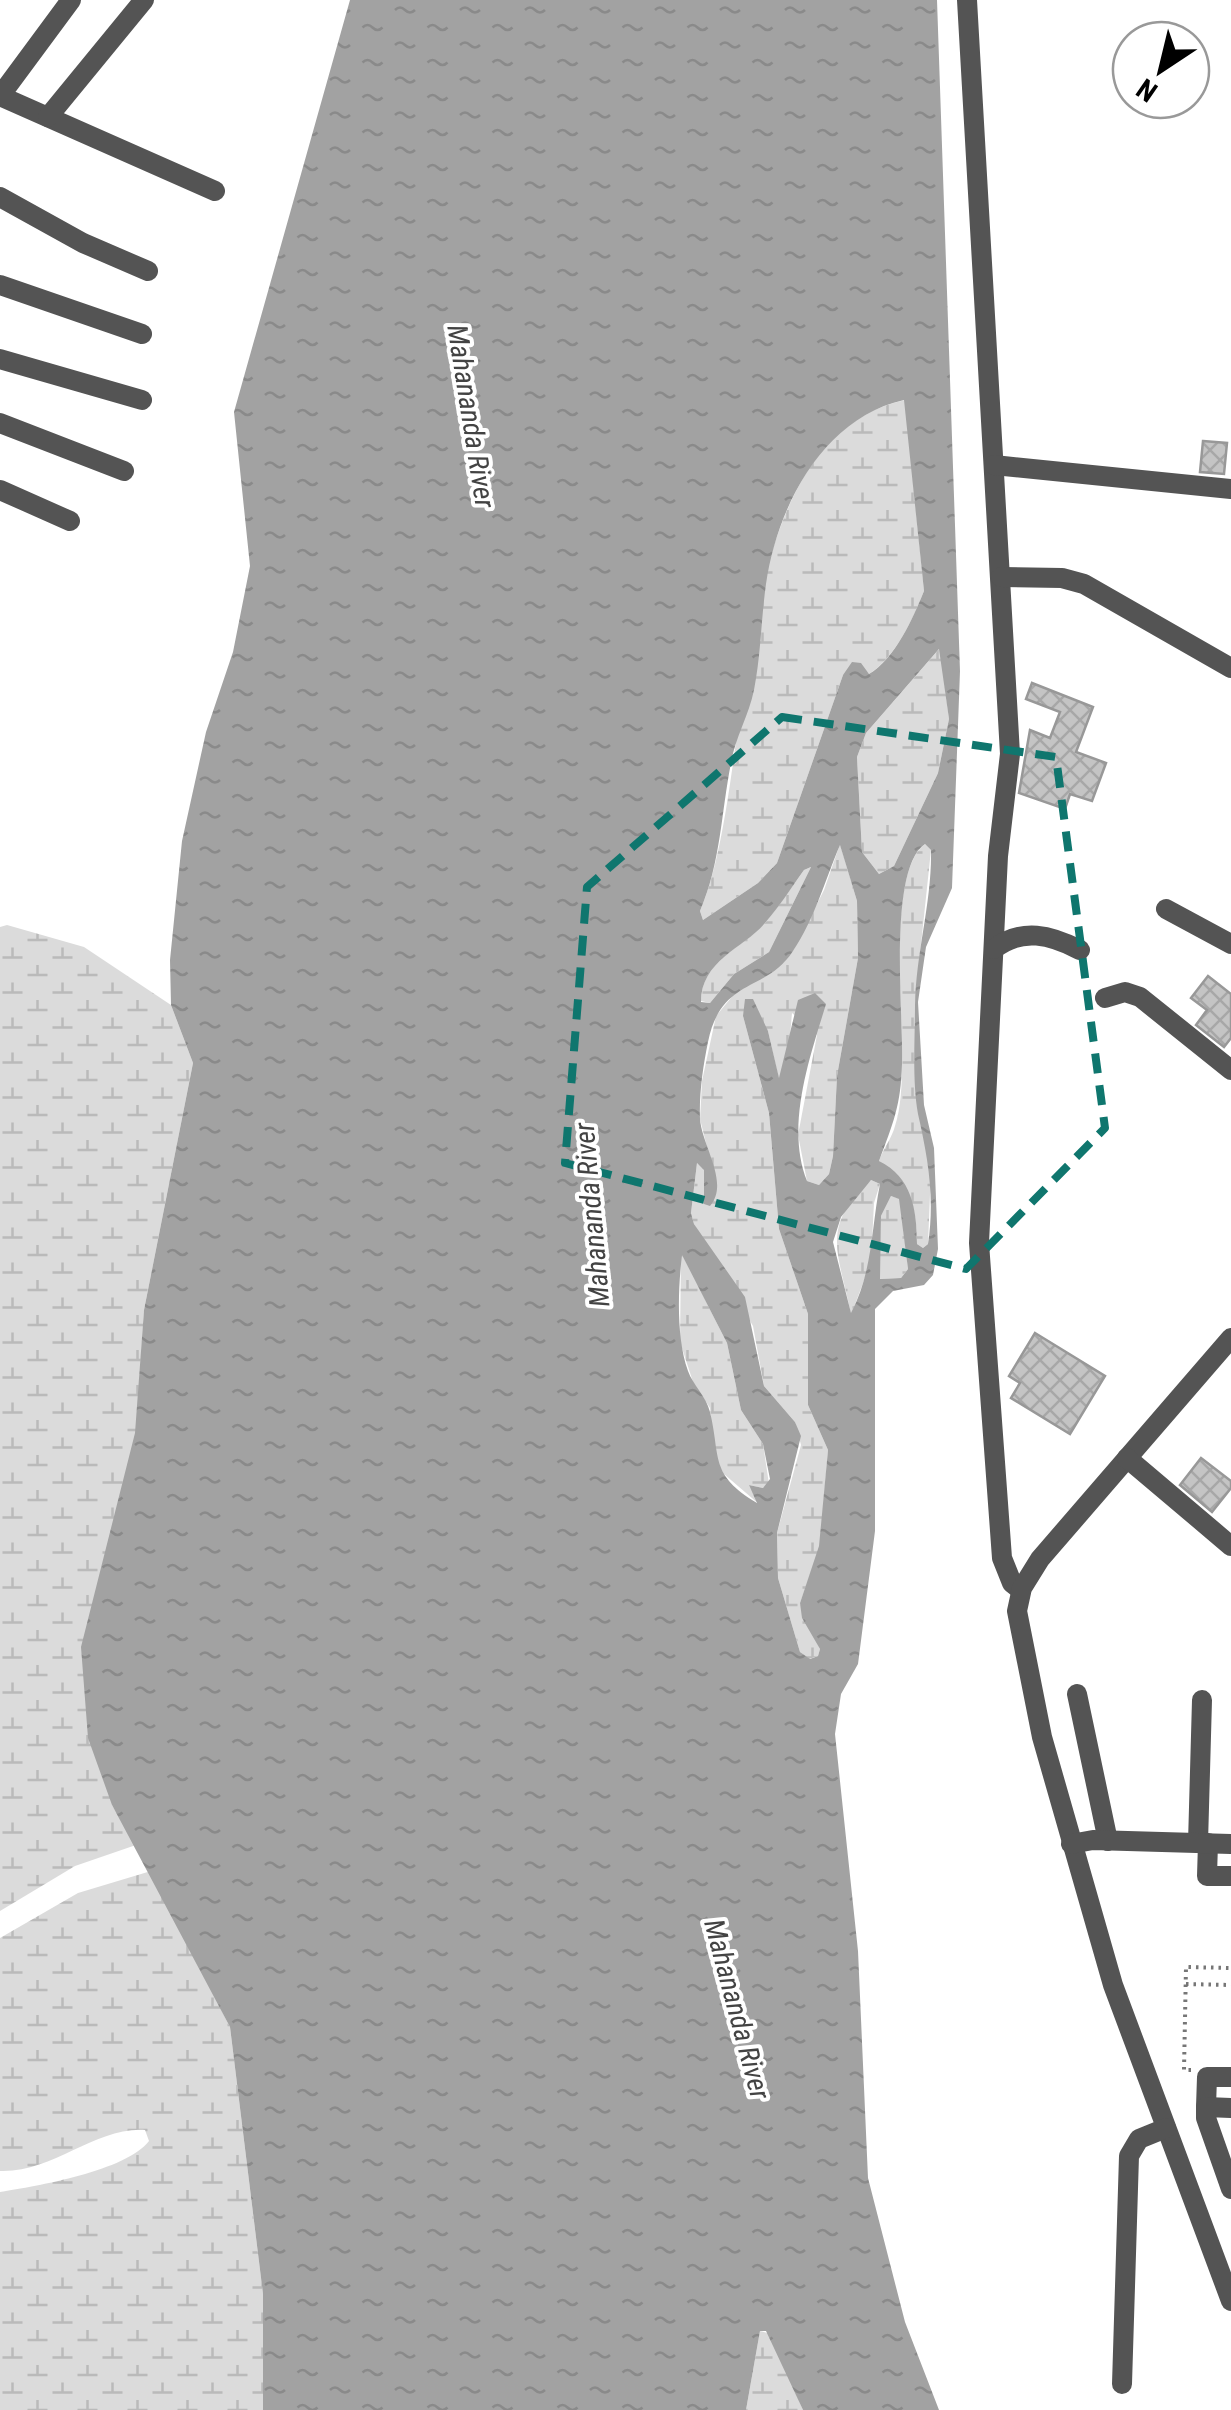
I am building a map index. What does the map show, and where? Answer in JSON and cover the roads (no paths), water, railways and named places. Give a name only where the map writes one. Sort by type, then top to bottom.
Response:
[{"type":"street","points":[[71,0],[0,96],[215,191]]},
{"type":"street","points":[[48,117],[144,0]]},
{"type":"street","points":[[968,0],[1010,754],[994,949],[979,1242],[1002,1558],[1012,1584],[1021,1590]]},
{"type":"street","points":[[0,197],[83,243],[148,271]]},
{"type":"street","points":[[0,285],[142,334]]},
{"type":"street","points":[[0,359],[142,400]]},
{"type":"street","points":[[0,423],[124,472]]},
{"type":"street","points":[[994,465],[1231,489]]},
{"type":"street","points":[[0,490],[70,521]]},
{"type":"street","points":[[1001,578],[1062,578],[1084,584],[1231,668]]},
{"type":"street","points":[[1166,909],[1231,944]]},
{"type":"street","points":[[994,949],[1024,934],[1057,938],[1080,950]]},
{"type":"street","points":[[1105,998],[1124,992],[1140,997],[1231,1070]]},
{"type":"street","points":[[1231,1338],[1040,1559],[1021,1590],[1017,1622],[1071,1844],[1113,1985],[1231,2301]]},
{"type":"street","points":[[1127,1458],[1231,1546]]},
{"type":"street","points":[[1077,1694],[1108,1841]]},
{"type":"street","points":[[1202,1700],[1203,1843],[1207,1876],[1231,1876]]},
{"type":"street","points":[[1071,1844],[1231,1844]]},
{"type":"street","points":[[1231,2077],[1207,2077],[1206,2107],[1206,2118],[1231,2190]]},
{"type":"street","points":[[1206,2107],[1231,2108]]},
{"type":"street","points":[[1122,2384],[1129,2156],[1139,2139],[1166,2128]]},
{"type":"water","name":"Mahananda River","points":[[350,0],[937,0],[960,671],[952,888],[926,947],[918,1002],[924,1105],[934,1148],[938,1249],[933,1275],[924,1285],[893,1291],[875,1309],[875,1531],[858,1664],[841,1694],[835,1734],[858,1951],[868,2178],[905,2322],[939,2410],[803,2410],[766,2331],[760,2331],[746,2410],[263,2410],[263,2294],[230,2027],[112,1805],[88,1738],[81,1647],[135,1433],[144,1310],[193,1063],[171,1005],[170,960],[182,841],[206,732],[233,652],[250,566],[234,412]],"holes":[[[904,400],[924,591],[909,625],[887,659],[869,674],[861,663],[852,662],[843,675],[777,863],[758,883],[703,920],[700,911],[716,856],[733,754],[754,690],[772,555],[793,497],[809,470],[850,426],[875,410]],[[939,649],[949,719],[938,773],[894,866],[879,874],[862,852],[857,757],[866,733]],[[925,844],[931,850],[931,869],[916,985],[914,1060],[916,1101],[931,1194],[928,1244],[923,1248],[917,1244],[914,1207],[906,1185],[879,1161],[900,1091],[900,947],[906,883],[913,859]],[[840,845],[857,901],[858,958],[837,1076],[833,1156],[829,1174],[819,1185],[807,1181],[798,1138],[802,1092],[826,1004],[815,993],[798,1000],[779,1078],[768,1031],[753,999],[745,999],[743,1016],[769,1113],[779,1229],[808,1314],[808,1405],[828,1450],[819,1546],[800,1603],[802,1618],[820,1649],[818,1656],[810,1659],[800,1652],[778,1578],[777,1533],[801,1436],[795,1422],[764,1386],[745,1297],[694,1224],[691,1213],[697,1163],[704,1170],[704,1204],[710,1206],[717,1186],[700,1119],[703,1070],[714,1021],[733,996],[782,964],[808,925]],[[811,867],[769,952],[734,974],[710,1003],[701,1002],[708,975],[716,965],[756,932],[804,870]],[[871,1180],[880,1184],[867,1266],[851,1313],[833,1242],[841,1217]],[[891,1196],[899,1199],[908,1269],[901,1278],[880,1279],[881,1216]],[[682,1255],[727,1343],[741,1410],[763,1444],[770,1479],[763,1488],[749,1485],[757,1503],[731,1483],[720,1464],[708,1406],[684,1358]]]}]
